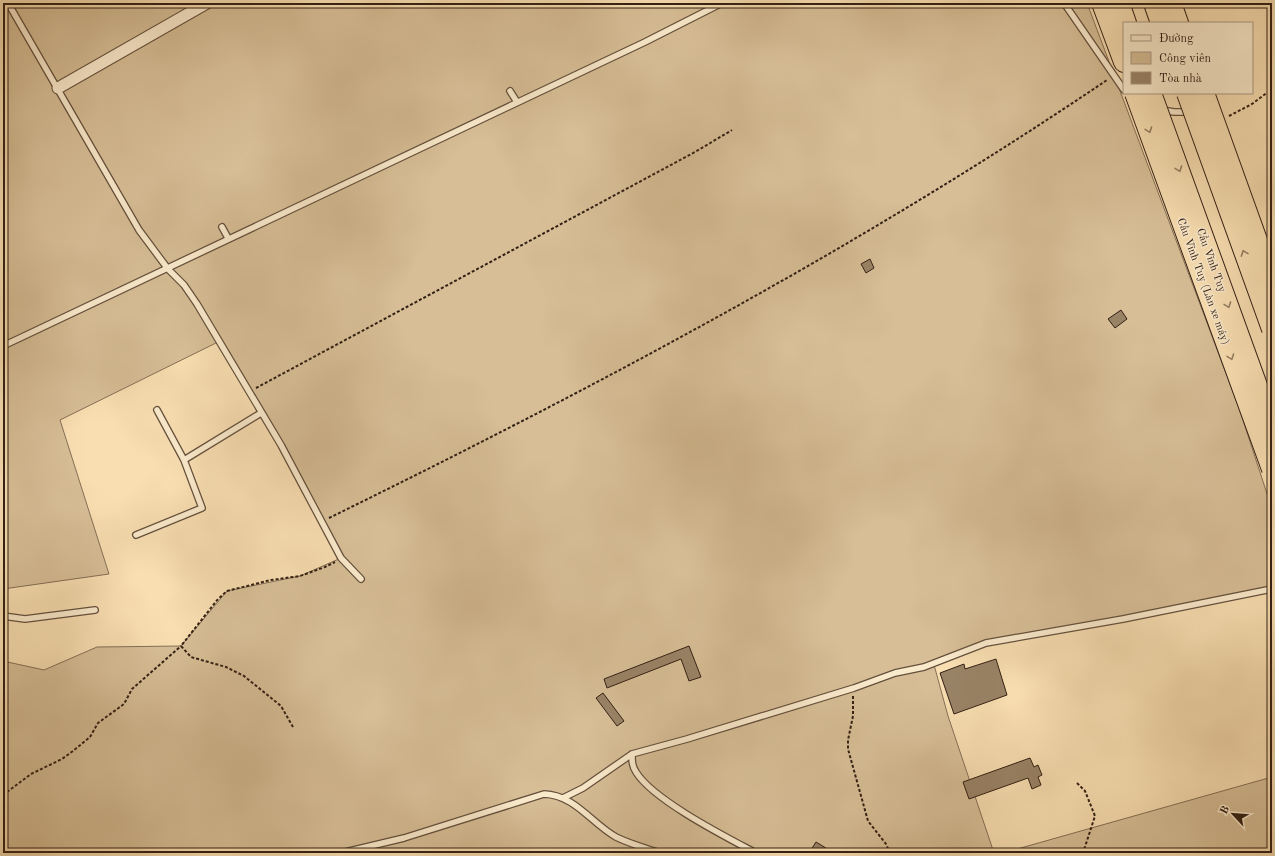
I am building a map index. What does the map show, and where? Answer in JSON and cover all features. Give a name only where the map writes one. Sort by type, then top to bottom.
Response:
[{"type":"highway","points":[[1102,3],[1119,69]]},
{"type":"highway","points":[[1118,3],[1126,22]]},
{"type":"highway","points":[[1154,3],[1161,22]]},
{"type":"highway","points":[[1171,3],[1178,22]]},
{"type":"highway","name":"Cầu Vĩnh Tuy","points":[[1151,94],[1272,426]]},
{"type":"highway","points":[[1187,94],[1272,329]]},
{"type":"highway","name":"Cầu Vĩnh Tuy (Làn xe máy)","points":[[1133,96],[1272,469]]},
{"type":"highway","points":[[1203,106],[1272,282]]},
{"type":"street","points":[[58,88],[207,3]]},
{"type":"lane","points":[[8,3],[139,230],[168,269],[184,285],[197,304],[220,341],[323,521],[341,558],[361,579]]},
{"type":"lane","points":[[3,346],[168,269],[228,238],[722,3]]},
{"type":"lane","points":[[1064,3],[1119,69],[1123,86]]},
{"type":"lane","points":[[1176,3],[1182,22]]},
{"type":"lane","points":[[510,91],[516,102]]},
{"type":"lane","points":[[1207,94],[1272,268]]},
{"type":"lane","points":[[1133,96],[1134,104],[1174,112],[1203,106],[1216,118]]},
{"type":"lane","points":[[222,227],[228,238]]},
{"type":"lane","points":[[136,535],[202,508],[184,460],[157,410]]},
{"type":"lane","points":[[184,460],[261,413]]},
{"type":"lane","points":[[563,798],[583,788],[632,754],[687,739],[854,688],[895,673],[924,667],[986,643],[1123,620],[1272,589]]},
{"type":"lane","points":[[3,616],[25,619],[95,610]]},
{"type":"lane","points":[[632,754],[632,763],[636,772],[646,786],[688,814],[756,853]]},
{"type":"lane","points":[[341,853],[404,838],[544,794],[556,795],[570,801],[604,829],[617,837],[660,853]]},
{"type":"path","points":[[323,521],[483,443],[790,278],[1033,130],[1119,69]]},
{"type":"path","points":[[1216,118],[1228,116],[1241,111],[1272,89]]},
{"type":"path","points":[[248,392],[297,368],[392,313],[695,152],[732,130]]},
{"type":"path","points":[[3,795],[31,774],[62,759],[90,737],[98,723],[124,704],[132,689],[181,646],[206,617],[218,599],[227,592],[271,580],[300,576],[325,567],[341,558]]},
{"type":"path","points":[[181,646],[192,657],[226,667],[244,676],[281,706],[293,727]]},
{"type":"path","points":[[854,688],[853,716],[848,740],[848,749],[868,820],[886,844],[890,853]]},
{"type":"path","points":[[1077,783],[1086,791],[1095,816],[1083,853]]},
{"type":"green space","points":[[3,3],[1087,3],[1239,408],[1272,509],[1272,589],[986,643],[933,661],[948,716],[994,853],[3,853],[3,661],[44,670],[97,647],[181,646],[227,591],[300,576],[341,558],[220,341],[60,420],[109,574],[3,589]]},
{"type":"green space","points":[[1272,777],[1272,853],[1003,853]]},
{"type":"building","points":[[870,259],[874,268],[866,273],[861,264]]},
{"type":"building","points":[[1121,310],[1127,319],[1115,328],[1108,319]]},
{"type":"building","points":[[689,646],[701,677],[689,681],[681,659],[607,688],[604,679]]},
{"type":"building","points":[[996,659],[1007,695],[954,714],[940,673],[964,664],[965,669]]},
{"type":"building","points":[[603,693],[624,721],[617,726],[596,698]]},
{"type":"building","points":[[1030,758],[1034,767],[1038,765],[1042,775],[1038,777],[1041,785],[1032,789],[1028,778],[969,799],[963,782]]},
{"type":"building","points":[[816,842],[834,853],[809,853]]}]
